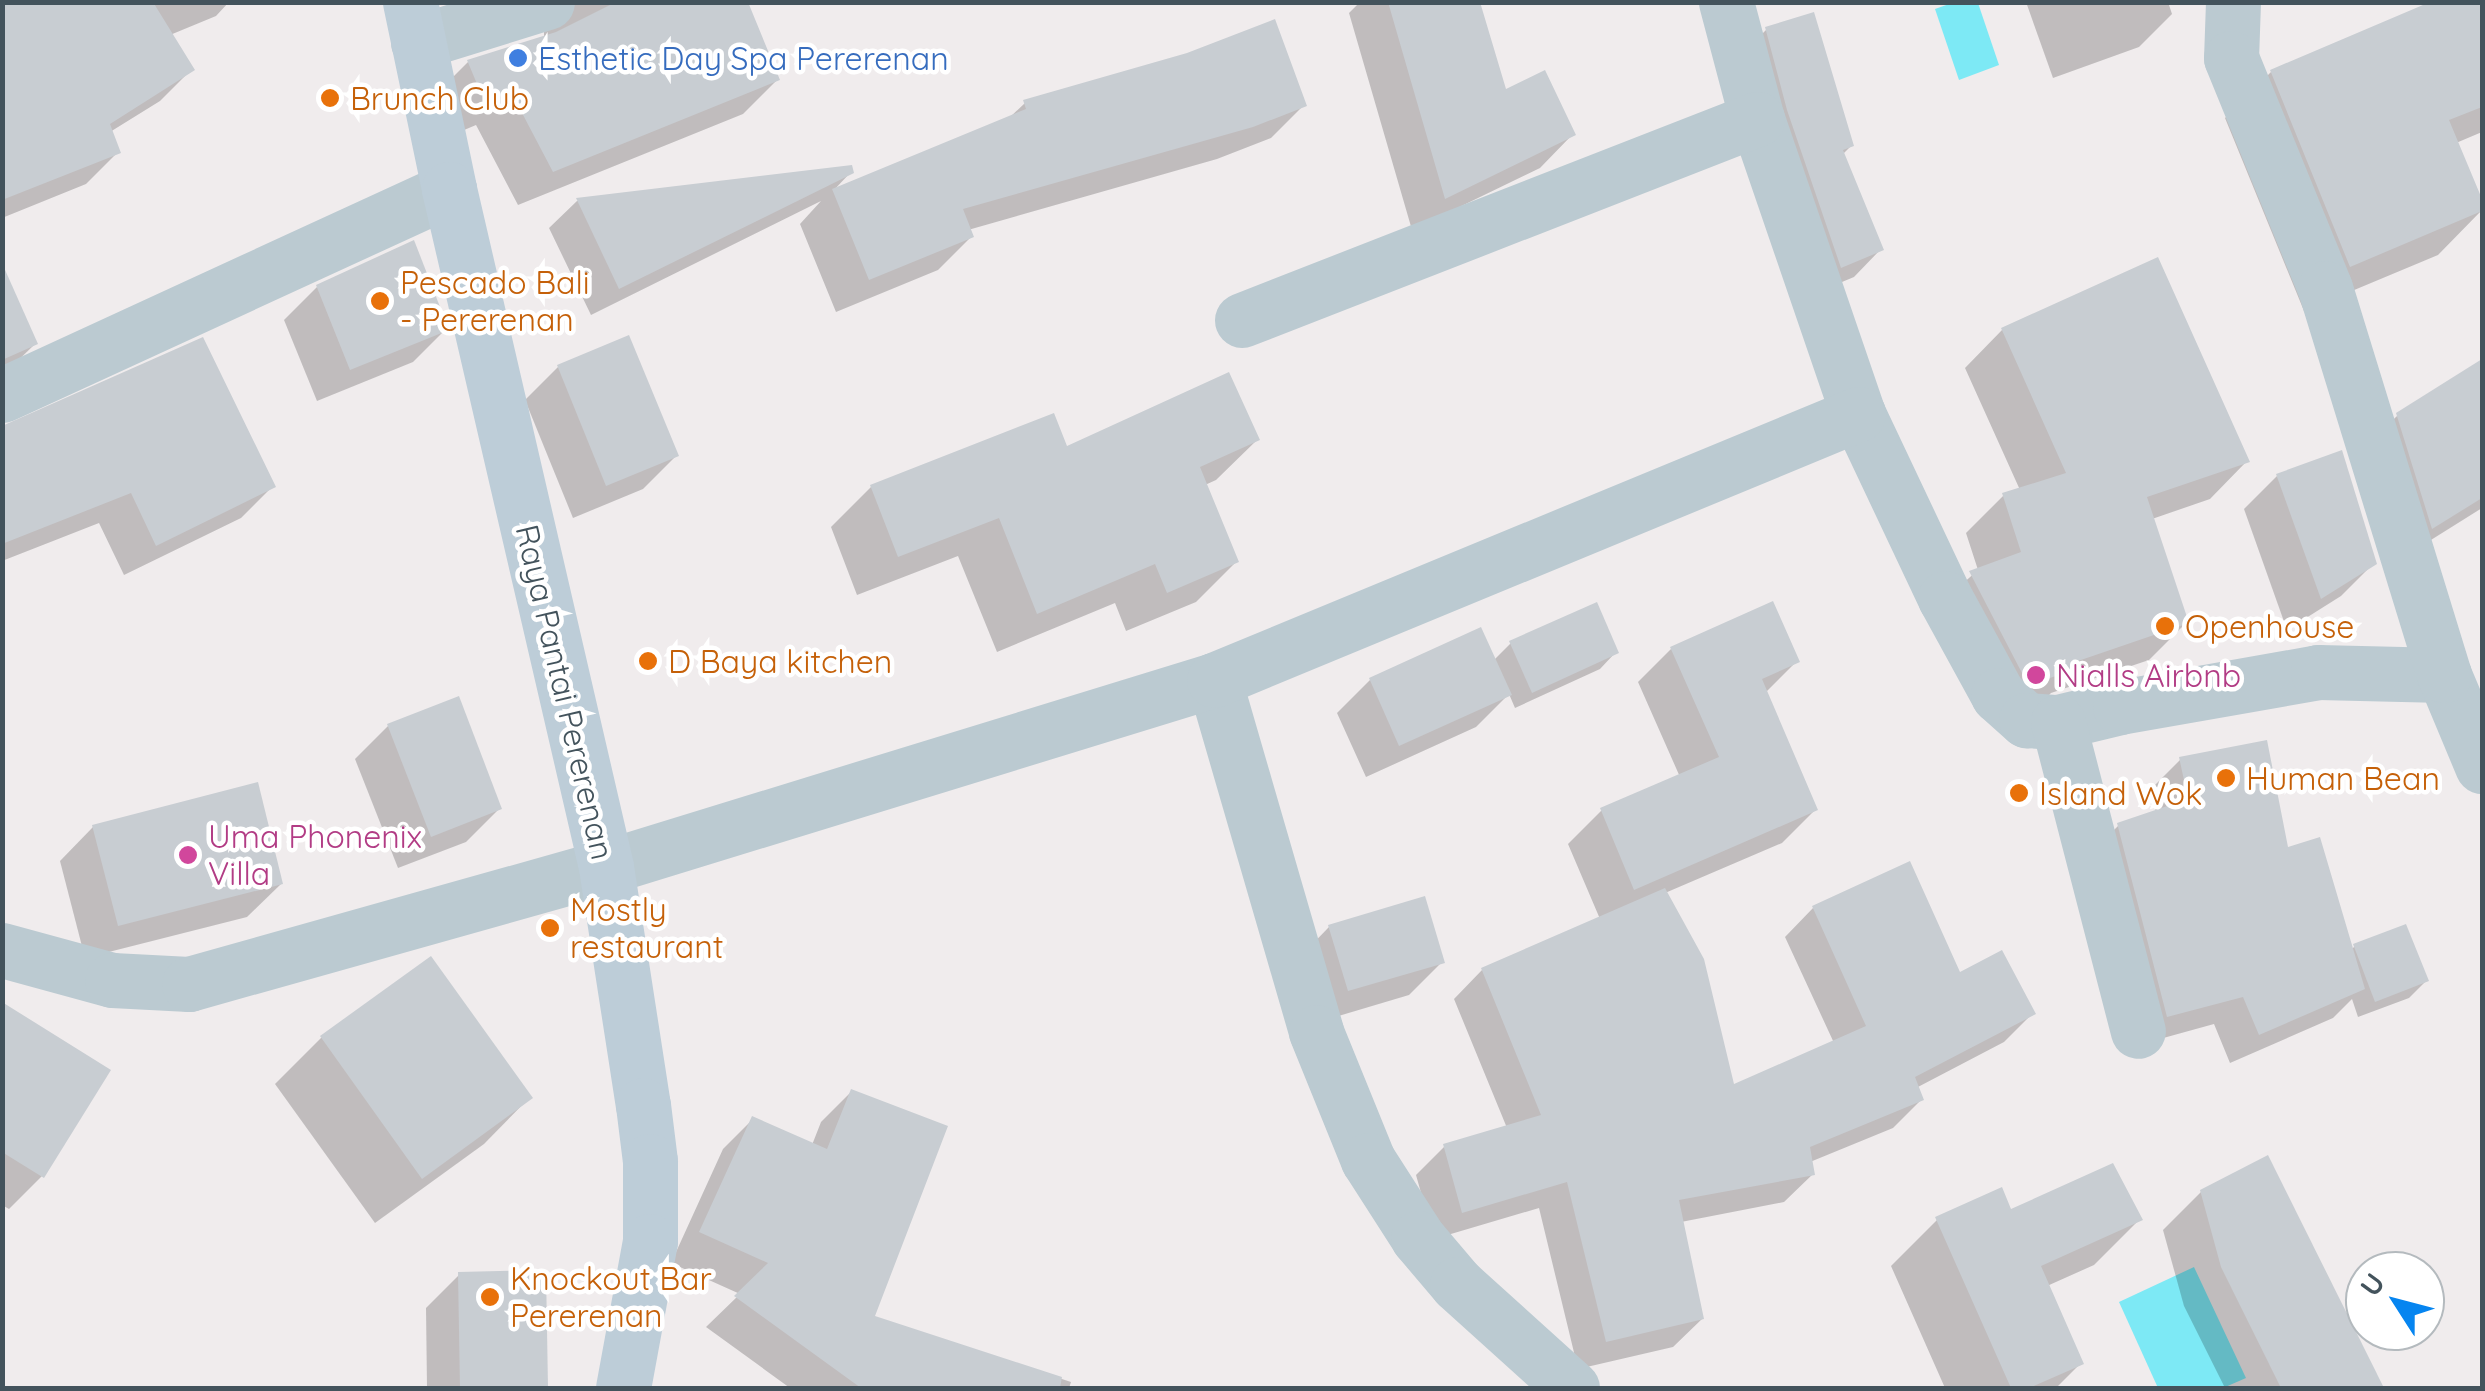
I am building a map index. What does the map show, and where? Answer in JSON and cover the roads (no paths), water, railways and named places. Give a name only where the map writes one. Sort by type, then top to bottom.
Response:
[{"type":"street","points":[[414,22],[547,2]]},
{"type":"street","points":[[2233,2],[2231,58],[2325,288],[2444,675],[2482,766]]},
{"type":"street","points":[[1736,4],[1757,119],[1858,414],[1946,598],[1998,695],[2026,720],[2058,722],[2120,707],[2318,672],[2444,675]]},
{"type":"street","name":"Raya Pantai Pererenan","points":[[414,22],[606,866],[650,1161],[650,1241],[623,1388]]},
{"type":"street","points":[[1242,320],[1757,119]]},
{"type":"street","points":[[2,394],[449,189]]},
{"type":"street","points":[[2,950],[112,980],[189,984],[606,866],[1214,680],[1858,414]]},
{"type":"street","points":[[1214,680],[1316,1032],[1368,1160],[1418,1238],[1457,1284],[1572,1388]]},
{"type":"street","points":[[2058,722],[2138,1031]]},
{"type":"water","points":[[1952,3],[1978,3],[1999,65],[1959,80],[1935,9]]},
{"type":"water","points":[[2194,1267],[2246,1378],[2223,1388],[2158,1388],[2119,1302]]},
{"type":"place","name":"Esthetic Day Spa Pererenan","points":[[518,58]]},
{"type":"place","name":"Brunch Club","points":[[330,98]]},
{"type":"place","name":"Pescado Bali - Pererenan","points":[[380,301]]},
{"type":"place","name":"Openhouse","points":[[2165,626]]},
{"type":"place","name":"D Baya kitchen","points":[[648,661]]},
{"type":"place","name":"Nialls Airbnb","points":[[2036,675]]},
{"type":"place","name":"Human Bean","points":[[2226,778]]},
{"type":"place","name":"Island Wok","points":[[2019,793]]},
{"type":"place","name":"Uma Phonenix Villa","points":[[188,855]]},
{"type":"place","name":"Mostly restaurant","points":[[550,928]]},
{"type":"place","name":"Knockout Bar Pererenan","points":[[490,1297]]}]
